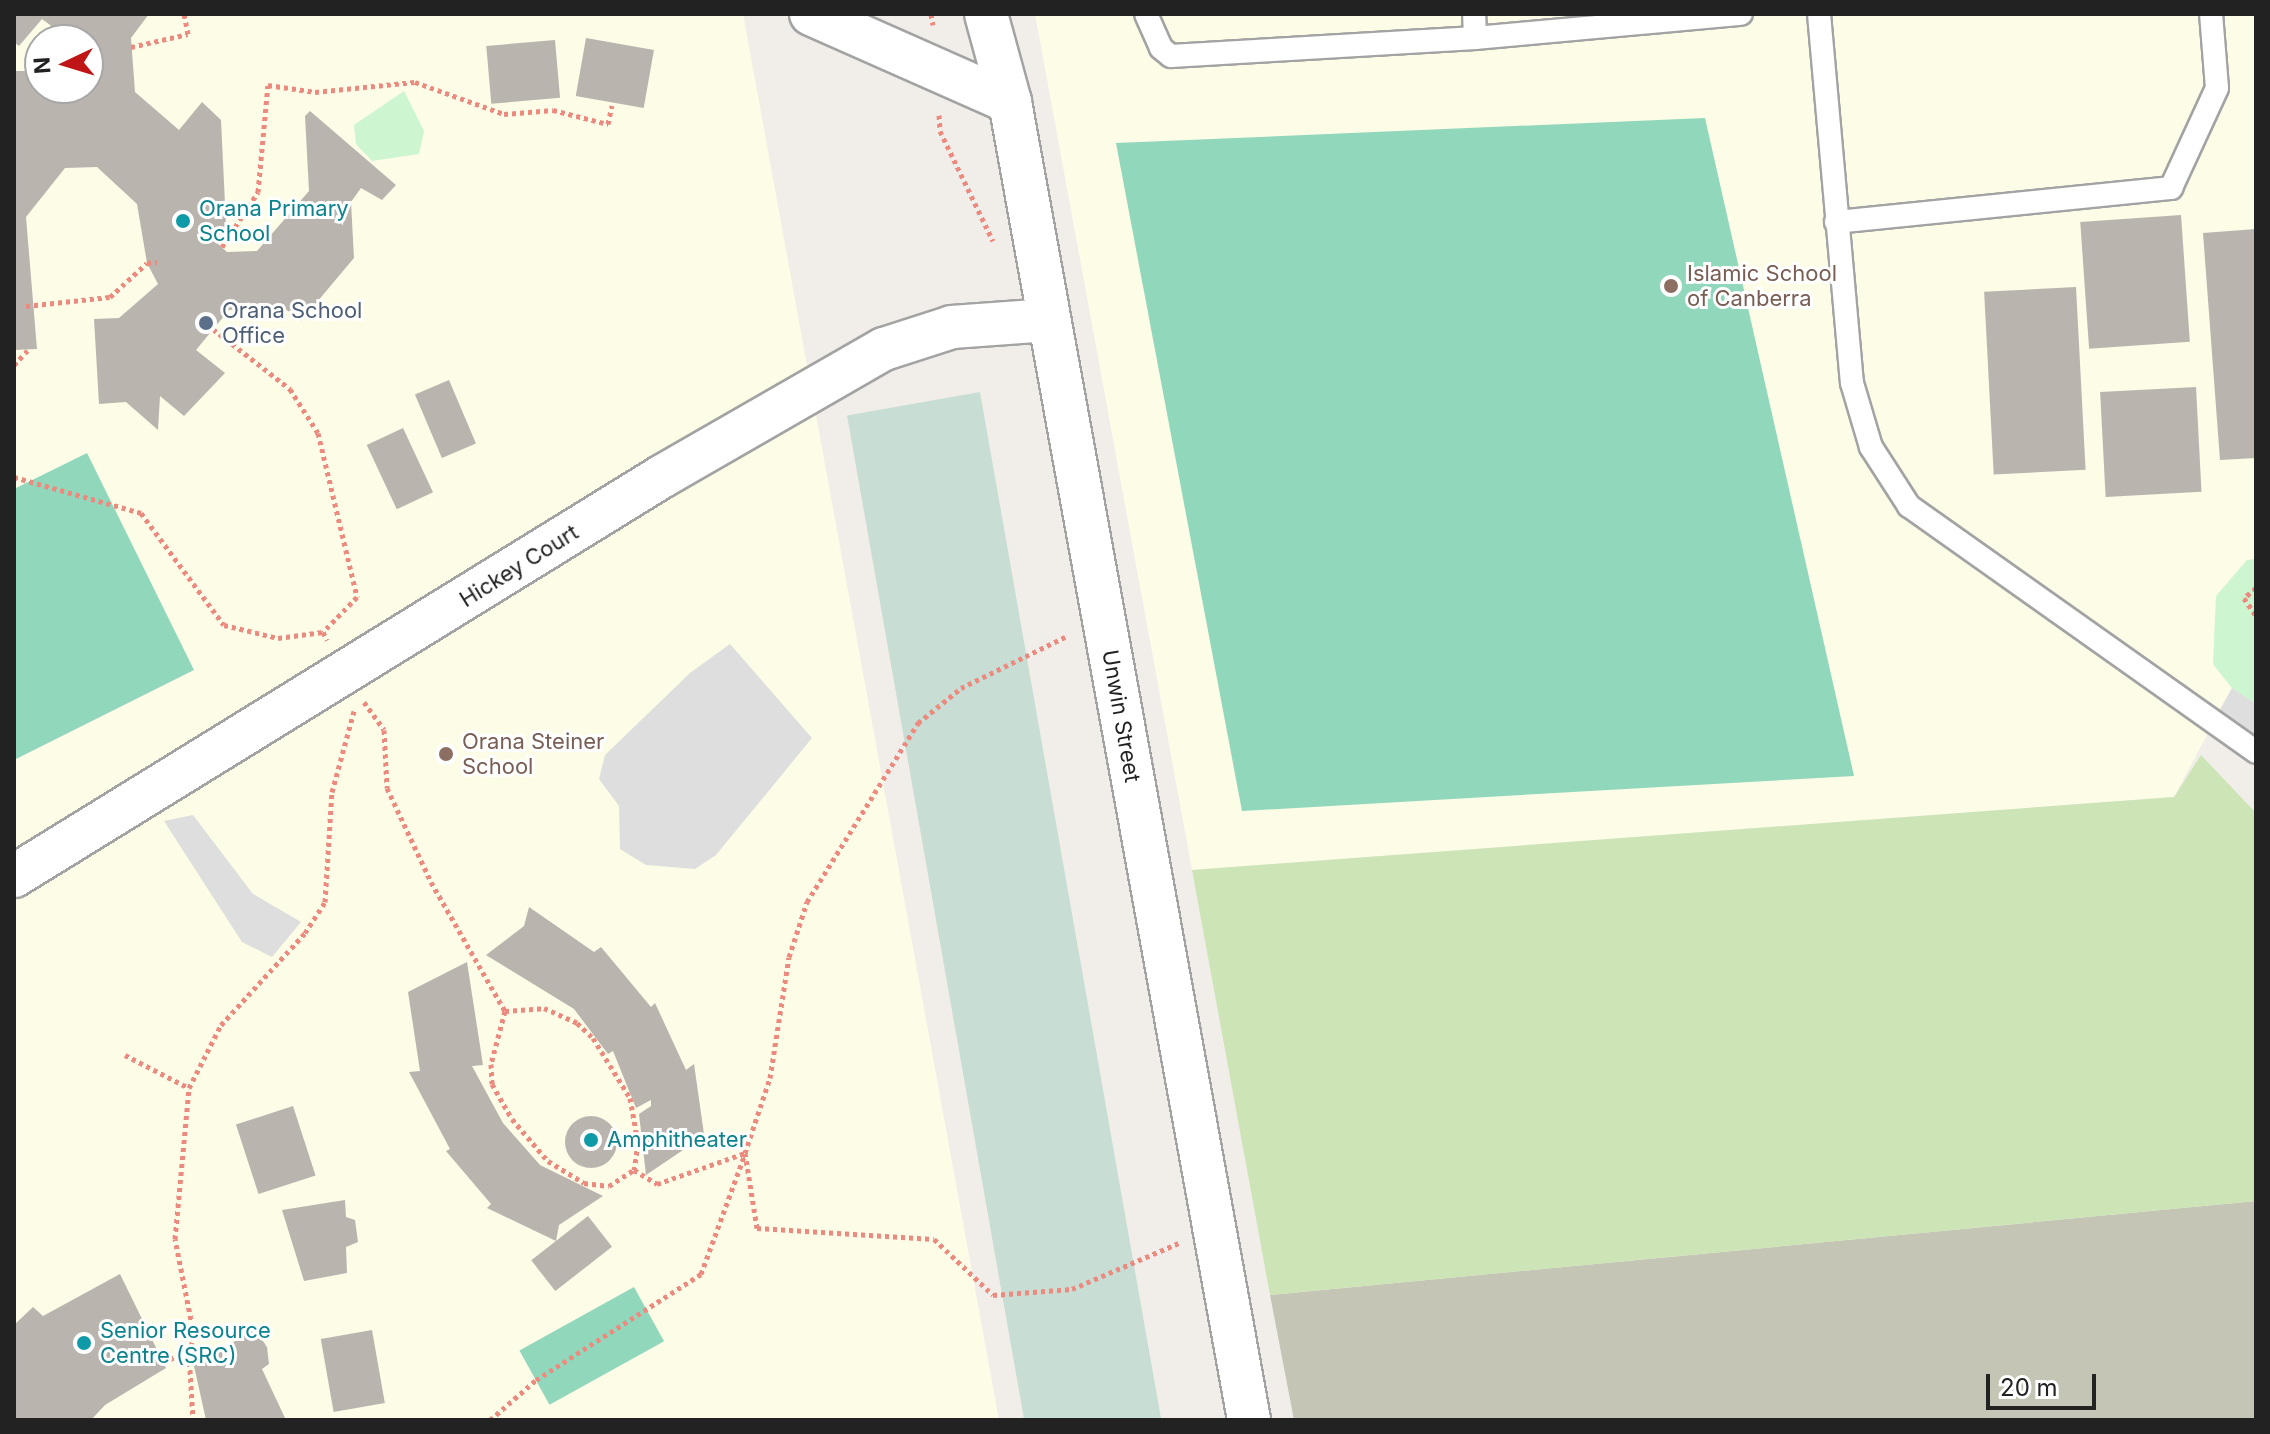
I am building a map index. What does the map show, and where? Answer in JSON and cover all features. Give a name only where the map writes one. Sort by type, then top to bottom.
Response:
[{"type":"street","points":[[811,14],[1010,102]]},
{"type":"street","name":"Unwin Street","points":[[986,14],[1010,102],[1249,1420]]},
{"type":"street","name":"Hickey Court","points":[[14,876],[661,477],[884,349],[952,327],[1049,320]]},
{"type":"lane","points":[[1146,14],[1161,48],[1171,56],[1475,38],[1741,14]]},
{"type":"lane","points":[[1474,14],[1475,38]]},
{"type":"lane","points":[[1819,14],[1852,383],[1871,447],[1909,506],[1995,571],[2088,628],[2209,721],[2256,752]]},
{"type":"lane","points":[[1836,222],[2171,188],[2217,88],[2211,14]]},
{"type":"path","points":[[131,47],[188,34],[184,14]]},
{"type":"path","points":[[932,16],[940,131],[998,250]]},
{"type":"path","points":[[222,247],[258,192],[268,85],[315,92],[415,82],[504,114],[553,110],[608,124],[612,105]]},
{"type":"path","points":[[26,306],[110,297],[147,263],[157,262]]},
{"type":"path","points":[[14,477],[141,513],[224,625],[278,638],[323,632],[357,597],[318,433],[290,389],[213,329]]},
{"type":"path","points":[[14,365],[28,350]]},
{"type":"path","points":[[2256,588],[2244,598],[2256,616]]},
{"type":"path","points":[[323,632],[330,645]]},
{"type":"path","points":[[490,1420],[536,1380],[701,1274],[770,1078],[789,957],[807,902],[918,723],[961,688],[1071,634]]},
{"type":"path","points":[[193,1420],[189,1354],[192,1314],[175,1239],[189,1088],[221,1025],[305,933],[325,902],[332,792],[359,695],[384,730],[387,788],[431,882],[505,1011],[493,1044],[492,1084],[532,1146],[594,1186],[609,1186],[634,1170],[638,1143],[630,1098],[593,1038],[577,1023],[544,1008],[505,1011]]},
{"type":"path","points":[[125,1055],[189,1088]]},
{"type":"path","points":[[634,1170],[657,1184],[745,1153]]},
{"type":"path","points":[[745,1153],[757,1228],[934,1239],[993,1295],[1072,1289],[1182,1242]]},
{"type":"path","points":[[162,1361],[189,1354]]},
{"type":"shaded area","name":"Orana Steiner School","points":[[14,14],[743,14],[999,1420],[14,1420]]},
{"type":"shaded area","name":"Islamic School of Canberra","points":[[1035,14],[2256,14],[2256,559],[2247,560],[2213,664],[2232,688],[2174,797],[1192,870]]},
{"type":"shaded area","points":[[980,392],[1161,1420],[1024,1420],[847,415]]},
{"type":"shaded area","points":[[730,644],[812,738],[716,855],[695,869],[646,865],[620,849],[619,806],[599,779],[605,755],[690,673]]},
{"type":"shaded area","points":[[2232,688],[2256,704],[2256,742],[2217,715]]},
{"type":"shaded area","points":[[193,815],[253,894],[301,922],[272,957],[242,942],[164,821]]},
{"type":"shaded area","points":[[2256,1201],[2256,1420],[1294,1420],[1270,1295]]},
{"type":"green space","points":[[404,91],[424,131],[419,154],[372,161],[356,144],[354,125]]},
{"type":"green space","points":[[1705,118],[1854,776],[1242,811],[1116,143]]},
{"type":"green space","points":[[87,453],[194,670],[14,760],[14,489]]},
{"type":"green space","points":[[2256,559],[2256,704],[2232,688],[2213,664],[2216,596],[2247,560]]},
{"type":"green space","points":[[2201,755],[2256,813],[2256,1201],[1270,1295],[1192,870],[2174,797]]},
{"type":"green space","points":[[634,1287],[664,1341],[549,1405],[519,1351]]},
{"type":"building","name":"Orana Primary School","points":[[14,14],[149,14],[131,38],[135,92],[179,130],[202,102],[221,120],[226,225],[215,241],[227,252],[257,251],[309,191],[305,116],[310,111],[396,185],[382,200],[361,188],[351,202],[354,258],[301,321],[284,308],[229,310],[196,350],[225,373],[184,416],[160,396],[158,430],[126,402],[99,404],[94,319],[119,318],[158,284],[147,263],[137,204],[97,167],[65,168],[26,217],[37,349],[14,350],[14,71],[24,71],[24,104],[104,104],[104,24],[49,24],[42,19],[38,24],[24,24],[24,40],[19,46],[14,42]]},
{"type":"building","points":[[586,38],[654,50],[644,108],[576,96]]},
{"type":"building","points":[[555,40],[560,98],[491,104],[486,46]]},
{"type":"building","points":[[2181,215],[2190,342],[2089,349],[2080,222]]},
{"type":"building","points":[[2256,229],[2256,458],[2220,460],[2203,233]]},
{"type":"building","points":[[2076,287],[2086,470],[1994,475],[1984,292]]},
{"type":"building","points":[[449,380],[476,444],[442,458],[415,394]]},
{"type":"building","points":[[2196,387],[2201,492],[2106,497],[2100,392]]},
{"type":"building","points":[[403,428],[433,492],[397,509],[367,445]]},
{"type":"building","points":[[529,907],[594,952],[601,947],[651,1007],[655,1003],[686,1070],[694,1064],[706,1148],[689,1146],[646,1175],[639,1114],[651,1106],[651,1100],[636,1108],[613,1051],[608,1054],[574,1009],[486,955],[524,926]]},
{"type":"building","points":[[467,962],[483,1065],[472,1066],[503,1123],[540,1165],[603,1196],[559,1225],[556,1241],[487,1208],[491,1204],[446,1151],[450,1149],[409,1072],[420,1071],[408,992]]},
{"type":"building","points":[[293,1106],[316,1175],[258,1194],[236,1125]]},
{"type":"building","name":"Amphitheater","points":[[591,1116],[609,1124],[617,1142],[609,1160],[591,1168],[573,1160],[565,1142],[573,1124]]},
{"type":"building","points":[[345,1200],[346,1217],[355,1220],[358,1242],[346,1247],[347,1273],[304,1281],[282,1210]]},
{"type":"building","points":[[588,1216],[612,1247],[555,1291],[531,1260]]},
{"type":"building","name":"Senior Resource Centre (SRC)","points":[[120,1274],[166,1368],[105,1405],[91,1420],[14,1420],[14,1325],[33,1307],[43,1316]]},
{"type":"building","points":[[255,1329],[267,1347],[269,1364],[262,1369],[286,1420],[206,1420],[194,1366]]},
{"type":"building","points":[[372,1330],[385,1403],[334,1412],[321,1339]]},
{"type":"place","name":"Orana Primary School","points":[[183,221]]},
{"type":"place","name":"Islamic School of Canberra","points":[[1671,286]]},
{"type":"place","name":"Orana School Office","points":[[206,323]]},
{"type":"place","name":"Orana Steiner School","points":[[446,754]]},
{"type":"place","name":"Amphitheater","points":[[591,1140]]},
{"type":"place","name":"Senior Resource Centre (SRC)","points":[[84,1343]]}]
